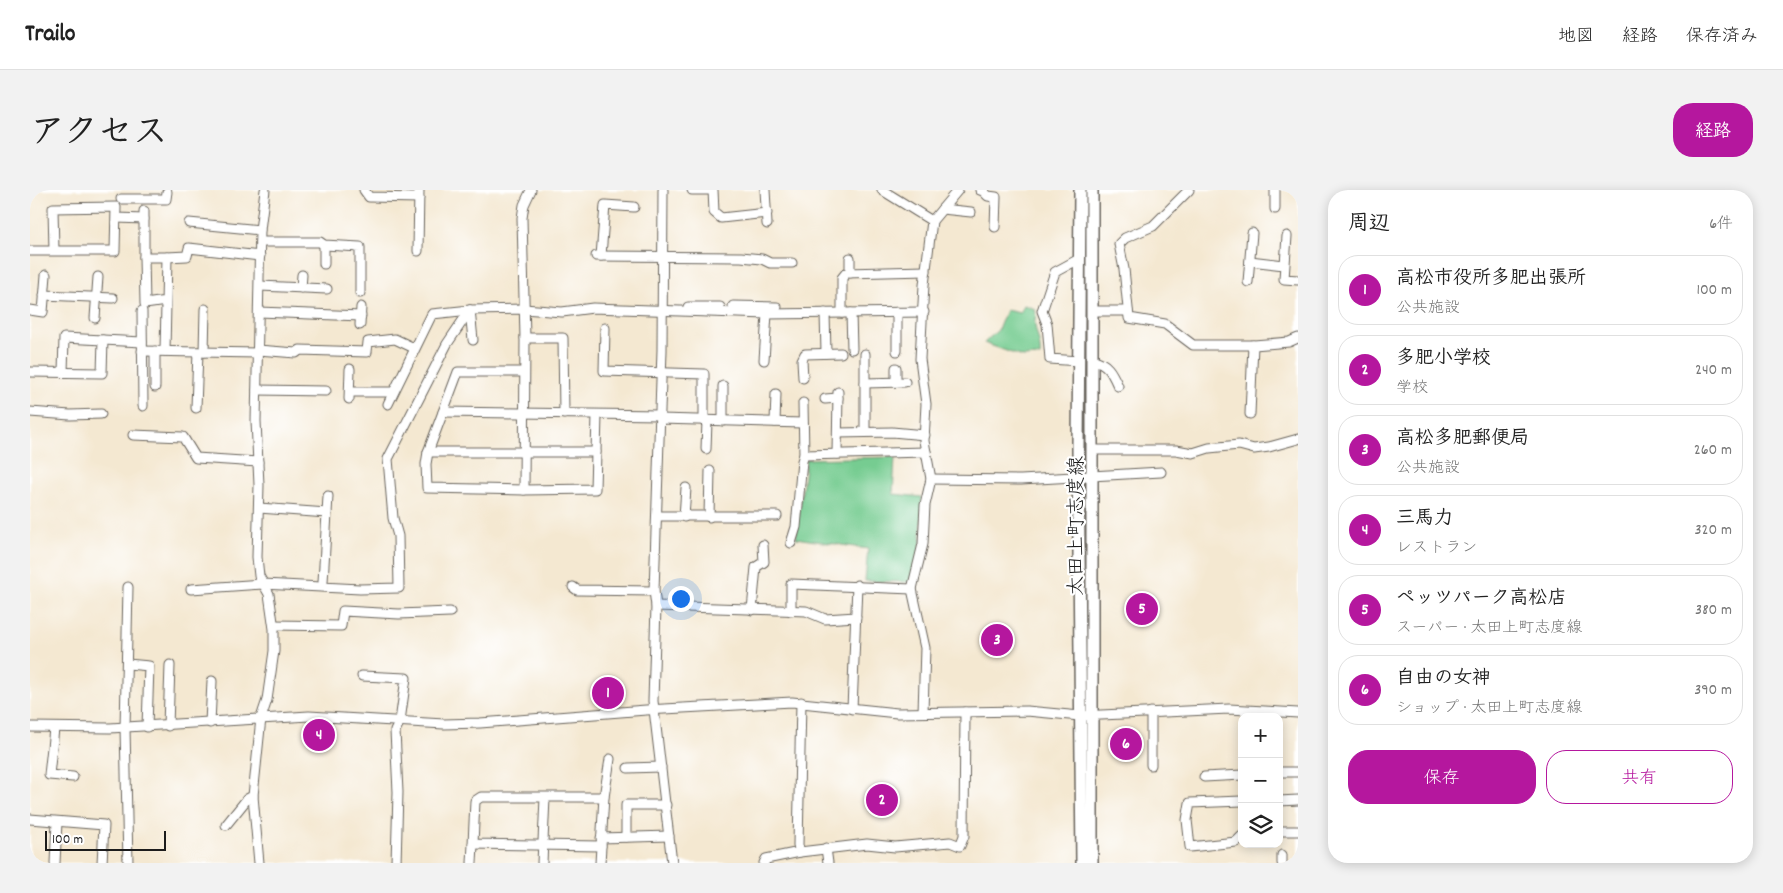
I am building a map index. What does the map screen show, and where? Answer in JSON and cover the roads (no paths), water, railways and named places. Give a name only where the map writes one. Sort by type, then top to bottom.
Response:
[{"type":"main road","name":"太田上町志度線","points":[[1080,190],[1078,477],[1082,863]]},
{"type":"main road","name":"太田上町志度線","points":[[1092,190],[1094,450],[1092,863]]},
{"type":"street","points":[[259,863],[253,796],[261,718],[267,700],[274,651],[274,625],[269,594],[258,569],[257,557],[259,508],[257,390],[260,312],[260,230],[265,190]]},
{"type":"street","points":[[364,190],[369,197],[419,194],[418,251]]},
{"type":"street","points":[[524,490],[525,338],[522,218],[524,205],[531,190]]},
{"type":"street","points":[[663,190],[661,373],[654,591],[656,606],[654,709],[672,863]]},
{"type":"street","points":[[692,190],[712,190],[714,212],[721,218],[767,213]]},
{"type":"street","points":[[765,190],[767,224]]},
{"type":"street","points":[[882,190],[932,221]]},
{"type":"street","points":[[923,712],[925,648],[912,589],[923,544],[925,506],[931,479],[926,452],[926,404],[920,356],[926,271],[932,221],[958,190]]},
{"type":"street","points":[[980,190],[983,190],[988,196],[996,197],[995,228]]},
{"type":"street","points":[[1189,190],[1153,226],[1125,238],[1119,244],[1124,269],[1129,318],[1165,324],[1192,345],[1253,345],[1289,342],[1298,338]]},
{"type":"street","points":[[1275,190],[1275,209]]},
{"type":"street","points":[[121,199],[137,194],[166,199],[166,192]]},
{"type":"street","points":[[634,207],[605,205],[598,256],[663,258],[674,256],[725,259],[741,257],[762,259],[770,263],[792,263]]},
{"type":"street","points":[[30,251],[54,251],[115,251],[116,207],[54,208],[54,251]]},
{"type":"street","points":[[942,209],[971,212]]},
{"type":"street","points":[[117,218],[144,215],[145,304],[166,301]]},
{"type":"street","points":[[189,223],[260,230]]},
{"type":"street","points":[[1248,282],[1252,233]]},
{"type":"street","points":[[1287,236],[1284,278],[1298,280]]},
{"type":"street","points":[[260,242],[320,242],[324,245],[360,247],[360,293]]},
{"type":"street","points":[[324,245],[324,264]]},
{"type":"street","points":[[144,256],[187,256],[189,248],[260,256]]},
{"type":"street","points":[[155,387],[166,301],[167,257]]},
{"type":"street","points":[[850,258],[850,273]]},
{"type":"street","points":[[1079,259],[1054,272],[1042,312],[1047,324],[1050,359],[1079,361]]},
{"type":"street","points":[[1250,261],[1284,264]]},
{"type":"street","points":[[852,349],[842,278],[846,273],[926,271]]},
{"type":"street","points":[[30,310],[43,312],[46,275]]},
{"type":"street","points":[[302,275],[302,288]]},
{"type":"street","points":[[95,318],[98,277]]},
{"type":"street","points":[[260,286],[327,289]]},
{"type":"street","points":[[44,295],[113,298]]},
{"type":"street","points":[[388,404],[432,314],[470,310],[524,309],[562,312],[592,308],[777,307]]},
{"type":"street","points":[[662,308],[767,314],[924,312]]},
{"type":"street","points":[[196,408],[205,310]]},
{"type":"street","points":[[470,310],[472,340]]},
{"type":"street","points":[[191,589],[263,584],[360,589],[399,588],[398,536],[393,518],[388,459],[446,344],[470,310]]},
{"type":"street","points":[[142,311],[143,406]]},
{"type":"street","points":[[1093,311],[1128,311]]},
{"type":"street","points":[[260,312],[361,316]]},
{"type":"street","points":[[896,312],[897,351]]},
{"type":"street","points":[[825,313],[826,353]]},
{"type":"street","points":[[764,360],[767,314]]},
{"type":"street","points":[[605,328],[604,371],[704,374],[706,449]]},
{"type":"street","points":[[63,372],[64,338],[103,340],[160,351],[296,353],[300,350],[367,352],[368,342],[395,339],[414,348]]},
{"type":"street","points":[[525,338],[563,338],[564,414]]},
{"type":"street","points":[[30,372],[102,373],[103,340]]},
{"type":"street","points":[[1250,414],[1253,345]]},
{"type":"street","points":[[803,378],[802,360],[805,354],[841,353]]},
{"type":"street","points":[[865,354],[865,432]]},
{"type":"street","points":[[1093,360],[1101,362],[1110,370],[1118,386]]},
{"type":"street","points":[[865,382],[901,382],[896,368]]},
{"type":"street","points":[[350,369],[349,396],[393,392]]},
{"type":"street","points":[[524,372],[458,372],[428,452],[426,464],[427,488],[595,489],[597,415]]},
{"type":"street","points":[[723,386],[723,421]]},
{"type":"street","points":[[257,390],[326,390]]},
{"type":"street","points":[[776,394],[776,422]]},
{"type":"street","points":[[825,399],[838,395],[837,454]]},
{"type":"street","points":[[791,543],[796,527],[804,455],[803,403]]},
{"type":"street","points":[[30,412],[70,415],[101,414]]},
{"type":"street","points":[[443,412],[597,415],[705,421],[803,423]]},
{"type":"street","points":[[838,432],[925,435]]},
{"type":"street","points":[[133,435],[183,437],[196,458],[258,462]]},
{"type":"street","points":[[1094,450],[1176,450],[1193,453],[1209,448],[1239,445],[1254,449],[1298,439]]},
{"type":"street","points":[[428,452],[596,452]]},
{"type":"street","points":[[804,455],[926,452]]},
{"type":"street","points":[[709,517],[710,471]]},
{"type":"street","points":[[931,479],[1020,480],[1161,472]]},
{"type":"street","points":[[684,517],[686,488]]},
{"type":"street","points":[[323,582],[328,496]]},
{"type":"street","points":[[259,508],[327,513]]},
{"type":"street","points":[[657,516],[709,517],[744,522],[748,515],[777,516]]},
{"type":"street","points":[[752,610],[756,567],[764,562],[763,545]]},
{"type":"street","points":[[791,611],[791,584],[857,585],[912,589]]},
{"type":"street","points":[[852,709],[857,585]]},
{"type":"street","points":[[128,587],[126,728],[128,863]]},
{"type":"street","points":[[573,587],[577,590],[654,591]]},
{"type":"street","points":[[656,606],[806,611],[826,619],[856,617]]},
{"type":"street","points":[[274,625],[341,626],[343,611],[399,614],[450,612]]},
{"type":"street","points":[[128,664],[149,666],[147,727]]},
{"type":"street","points":[[168,726],[170,665]]},
{"type":"street","points":[[362,676],[406,678],[400,721],[395,731],[398,792],[396,863]]},
{"type":"street","points":[[210,723],[212,681]]},
{"type":"street","points":[[800,852],[798,845],[797,794],[801,702]]},
{"type":"street","points":[[30,727],[54,729],[126,728],[309,716],[480,724],[654,709],[801,702],[852,709],[923,712],[1027,711],[1080,716],[1229,709],[1298,713]]},
{"type":"street","points":[[764,863],[766,859],[800,852],[867,844],[895,847],[950,842],[960,846],[964,836],[965,712]]},
{"type":"street","points":[[1151,712],[1151,765]]},
{"type":"street","points":[[54,729],[49,775],[73,777]]},
{"type":"street","points":[[600,863],[604,797],[610,759]]},
{"type":"street","points":[[628,768],[661,767]]},
{"type":"street","points":[[1283,772],[1298,772]]},
{"type":"street","points":[[1204,777],[1238,775]]},
{"type":"street","points":[[226,825],[247,800],[253,796]]},
{"type":"street","points":[[472,863],[475,801],[481,797],[604,797]]},
{"type":"street","points":[[542,863],[545,798]]},
{"type":"street","points":[[1283,801],[1298,800]]},
{"type":"street","points":[[1238,802],[1190,803],[1187,820],[1190,847],[1236,842],[1238,840]]},
{"type":"street","points":[[626,837],[626,805],[666,805]]},
{"type":"street","points":[[30,818],[104,825],[102,863]]},
{"type":"street","points":[[55,863],[57,822]]},
{"type":"street","points":[[1283,831],[1298,831]]},
{"type":"street","points":[[473,844],[542,845],[601,842],[626,837],[669,836]]},
{"type":"street","points":[[826,848],[828,863]]},
{"type":"place","name":"ペッツパーク高松店","points":[[1142,609]]},
{"type":"place","name":"高松多肥郵便局","points":[[997,640]]},
{"type":"place","name":"高松市役所多肥出張所","points":[[608,693]]},
{"type":"place","name":"三馬力","points":[[319,735]]},
{"type":"place","name":"自由の女神","points":[[1126,744]]},
{"type":"place","name":"多肥小学校","points":[[882,800]]}]
